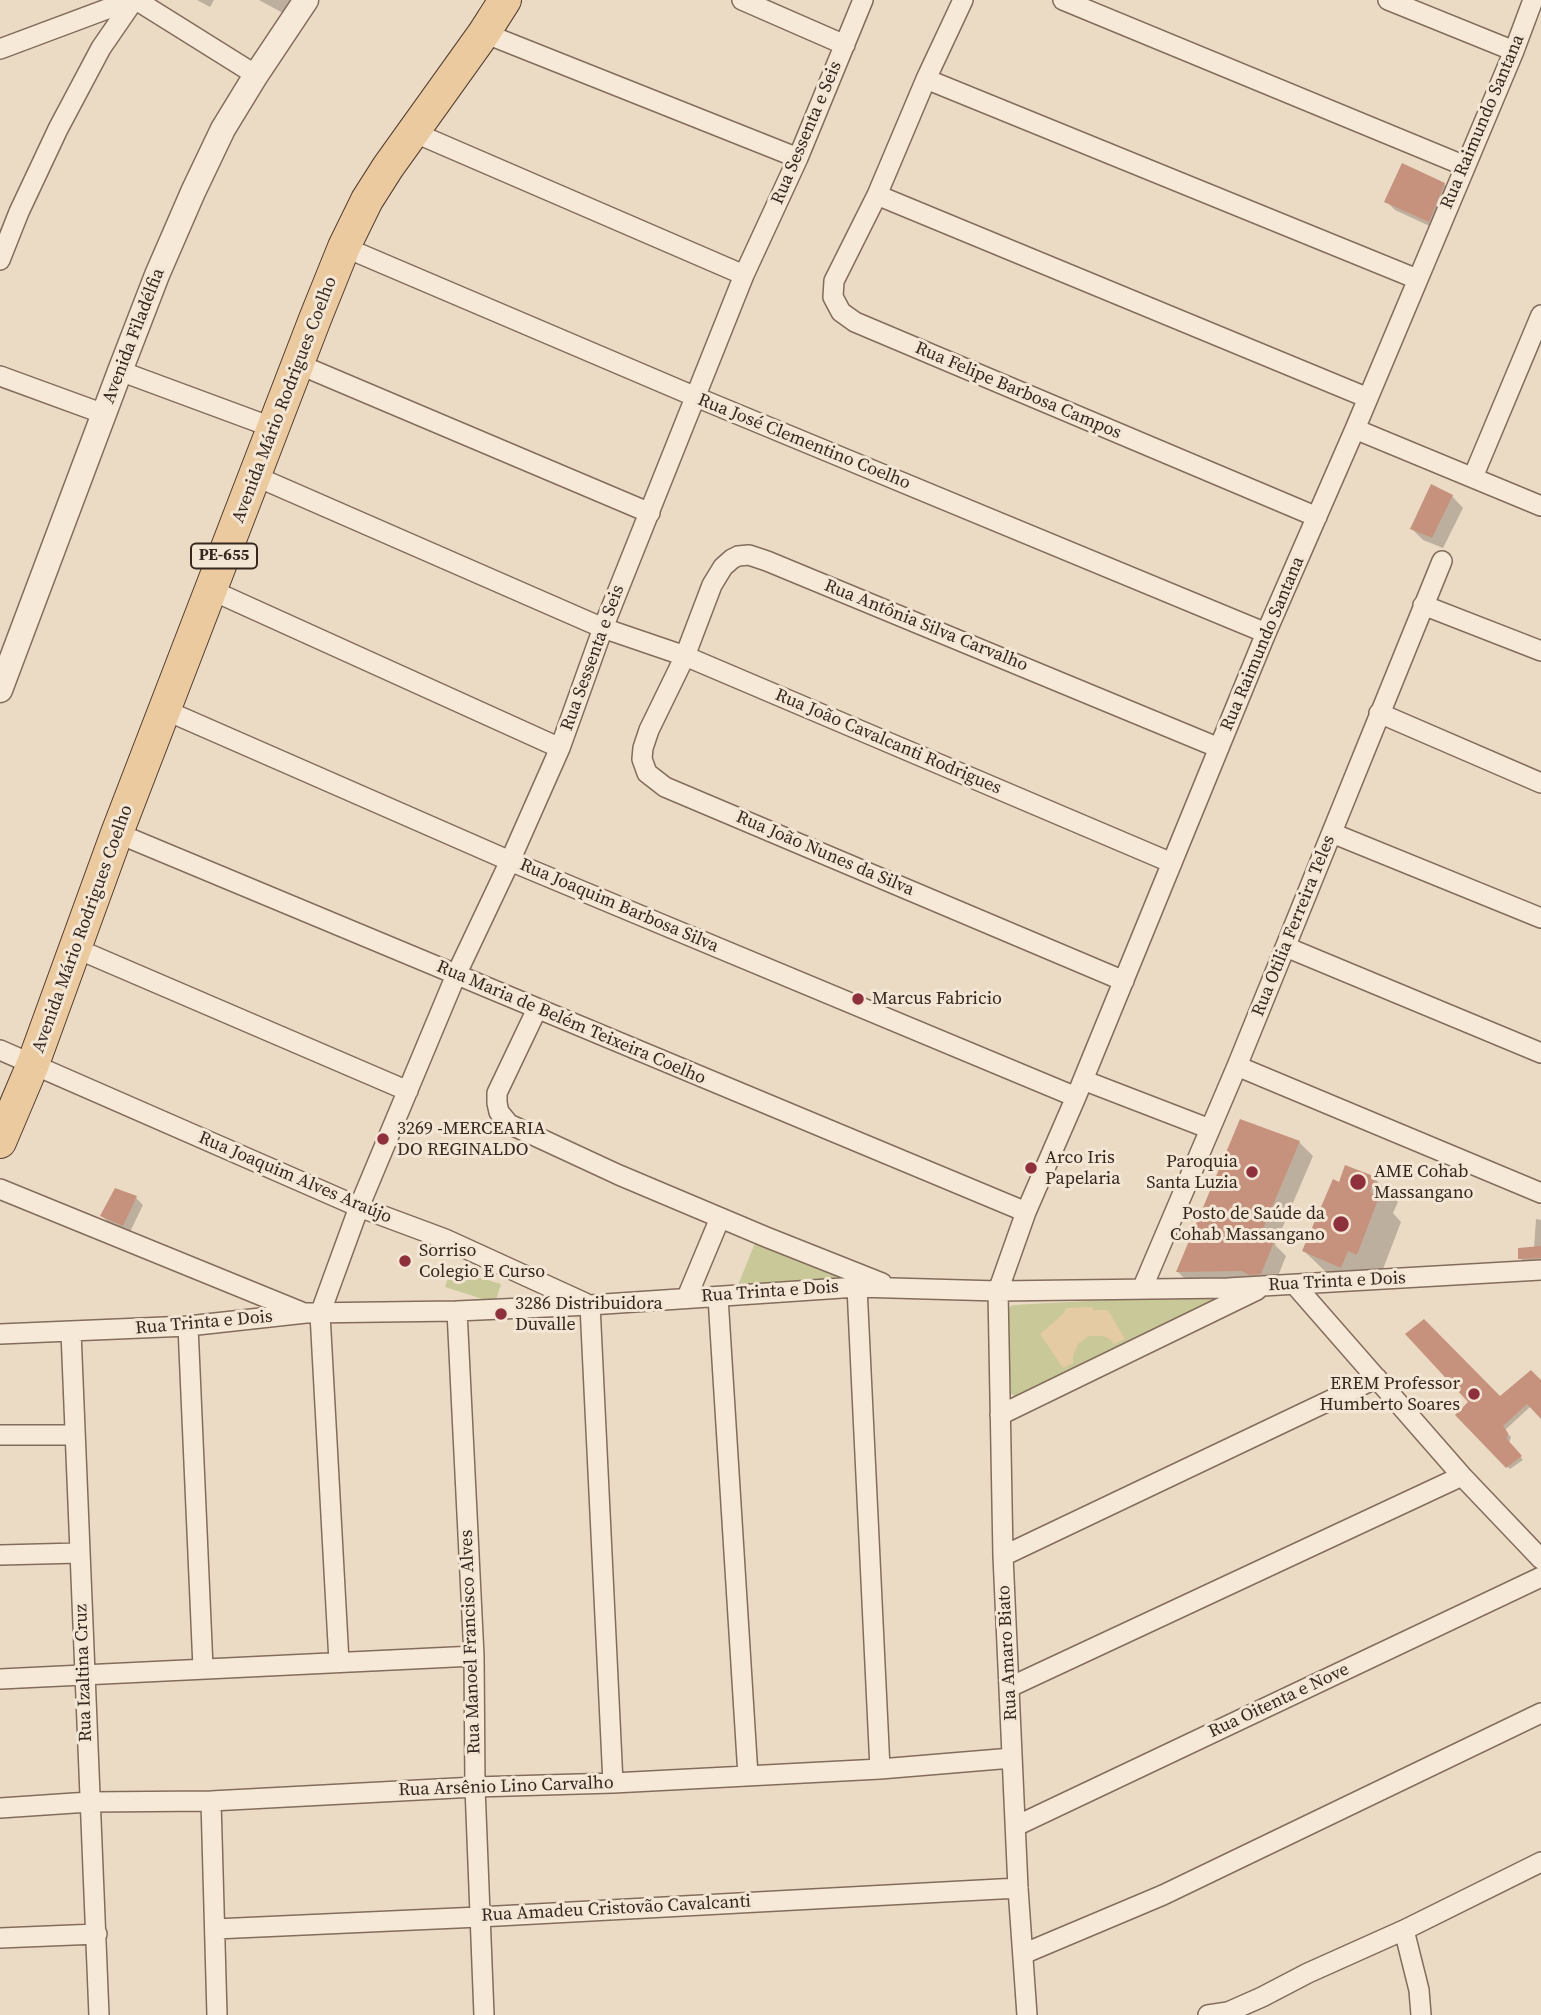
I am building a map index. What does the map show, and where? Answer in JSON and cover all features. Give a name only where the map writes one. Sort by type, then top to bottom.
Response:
[{"type":"main road","name":"Avenida Mário Rodrigues Coelho","points":[[0,1142],[33,1064],[117,833],[344,247],[367,200],[505,0]]},
{"type":"street","points":[[0,49],[134,0]]},
{"type":"street","points":[[134,0],[256,75]]},
{"type":"street","points":[[0,260],[9,216],[101,48],[134,0]]},
{"type":"street","name":"Avenida Filadélfia","points":[[0,690],[157,275],[193,192],[223,128],[306,0]]},
{"type":"street","points":[[742,0],[845,46]]},
{"type":"street","name":"Rua Sessenta e Seis","points":[[313,1314],[456,975],[560,748],[603,628],[744,275],[798,158],[863,0]]},
{"type":"street","name":"Rua Felipe Barbosa Campos","points":[[963,0],[877,195],[834,281],[833,298],[841,312],[855,322],[1317,517]]},
{"type":"street","points":[[1063,0],[1465,166]]},
{"type":"street","points":[[1388,0],[1514,51]]},
{"type":"street","name":"Rua Raimundo Santana","points":[[998,1291],[1026,1212],[1080,1089],[1266,633],[1356,429],[1533,0]]},
{"type":"street","points":[[484,33],[798,158]]},
{"type":"street","points":[[926,79],[1417,279]]},
{"type":"street","points":[[413,132],[744,275]]},
{"type":"street","points":[[877,195],[1368,398]]},
{"type":"street","name":"Rua José Clementino Coelho","points":[[344,247],[696,397],[1266,633]]},
{"type":"street","points":[[1473,477],[1541,315]]},
{"type":"street","points":[[298,364],[650,513]]},
{"type":"street","points":[[120,371],[274,428]]},
{"type":"street","points":[[0,376],[104,414]]},
{"type":"street","points":[[1356,429],[1541,506]]},
{"type":"street","name":"Rua João Cavalcanti Rodrigues","points":[[255,476],[603,628],[685,656],[1171,863]]},
{"type":"street","name":"Rua Antônia Silva Carvalho","points":[[685,656],[712,584],[723,566],[738,556],[749,555],[1219,748]]},
{"type":"street","name":"Rua Otilia Ferreira Teles","points":[[1142,1289],[1237,1066],[1443,561]]},
{"type":"street","points":[[211,590],[560,748]]},
{"type":"street","points":[[1423,605],[1541,651]]},
{"type":"street","name":"Rua João Nunes da Silva","points":[[685,656],[643,748],[642,759],[647,773],[657,782],[1124,981]]},
{"type":"street","name":"Rua Joaquim Barbosa Silva","points":[[165,710],[510,861],[1080,1089],[1210,1129]]},
{"type":"street","points":[[1379,713],[1541,783]]},
{"type":"street","points":[[1332,832],[1541,918]]},
{"type":"street","name":"Rua Maria de Belém Teixeira Coelho","points":[[117,833],[1026,1212]]},
{"type":"street","points":[[1286,947],[1541,1053]]},
{"type":"street","points":[[75,948],[408,1091]]},
{"type":"street","points":[[537,1009],[496,1093],[496,1103],[503,1119],[509,1124],[720,1218],[899,1289]]},
{"type":"street","name":"Rua Joaquim Alves Araújo","points":[[0,1051],[359,1207],[445,1239],[590,1305]]},
{"type":"street","points":[[1237,1066],[1541,1193]]},
{"type":"street","points":[[0,1189],[313,1314],[339,1662]]},
{"type":"street","points":[[687,1297],[720,1218]]},
{"type":"street","name":"Rua Trinta e Dois","points":[[0,1334],[188,1326],[313,1314],[590,1305],[857,1287],[998,1291],[1265,1286],[1541,1270]]},
{"type":"street","points":[[1295,1284],[1462,1476],[1541,1559]]},
{"type":"street","points":[[1000,1415],[1265,1286]]},
{"type":"street","points":[[857,1287],[880,1769]]},
{"type":"street","name":"Rua Amaro Biato","points":[[998,1291],[1003,1556],[1018,1888],[1027,2015]]},
{"type":"street","points":[[718,1297],[748,1776]]},
{"type":"street","points":[[590,1305],[613,1783]]},
{"type":"street","name":"Rua Manoel Francisco Alves","points":[[457,1311],[474,1656],[475,1787],[484,2015]]},
{"type":"street","points":[[188,1326],[203,1668]]},
{"type":"street","name":"Rua Izaltina Cruz","points":[[71,1332],[99,2015]]},
{"type":"street","points":[[1003,1556],[1377,1378]]},
{"type":"street","points":[[0,1435],[74,1435]]},
{"type":"street","points":[[1010,1687],[1462,1476]]},
{"type":"street","points":[[0,1555],[79,1553]]},
{"type":"street","name":"Rua Oitenta e Nove","points":[[1016,1826],[1541,1577]]},
{"type":"street","points":[[0,1679],[474,1656]]},
{"type":"street","points":[[1023,1954],[1163,1895],[1541,1713]]},
{"type":"street","name":"Rua Arsênio Lino Carvalho","points":[[0,1808],[89,1802],[211,1801],[475,1787],[613,1783],[880,1769],[1012,1758]]},
{"type":"street","points":[[211,1801],[217,2015]]},
{"type":"street","points":[[1208,2015],[1228,2012],[1262,1997],[1541,1862]]},
{"type":"street","name":"Rua Amadeu Cristovão Cavalcanti","points":[[215,1929],[1018,1888]]},
{"type":"street","points":[[1404,1930],[1419,1990],[1421,2015]]},
{"type":"street","points":[[0,1938],[97,1934]]},
{"type":"green space","points":[[757,1238],[861,1281],[736,1290]]},
{"type":"green space","points":[[451,1269],[501,1284],[495,1303],[445,1287]]},
{"type":"green space","points":[[1218,1294],[1221,1297],[1017,1397],[1011,1394],[1007,1311],[1013,1305]]},
{"type":"sand","points":[[1092,1307],[1093,1310],[1108,1310],[1125,1339],[1114,1344],[1103,1336],[1089,1336],[1078,1344],[1073,1363],[1063,1368],[1040,1334],[1063,1314],[1066,1308]]},
{"type":"building","points":[[1402,163],[1445,183],[1429,222],[1384,202]]},
{"type":"building","points":[[1431,484],[1453,495],[1432,538],[1410,529]]},
{"type":"building","points":[[1240,1119],[1300,1141],[1260,1236],[1274,1242],[1261,1274],[1249,1275],[1242,1271],[1176,1272]]},
{"type":"building","name":"Posto de Saúde da Cohab Massangano","points":[[1345,1165],[1376,1177],[1370,1192],[1379,1197],[1357,1255],[1348,1251],[1341,1268],[1302,1251],[1333,1179],[1339,1182]]},
{"type":"building","points":[[115,1188],[137,1196],[123,1226],[100,1216]]},
{"type":"building","points":[[1541,1246],[1541,1258],[1518,1259],[1518,1248]]},
{"type":"building","points":[[1424,1319],[1500,1396],[1531,1370],[1541,1380],[1541,1419],[1527,1404],[1503,1426],[1508,1433],[1507,1439],[1522,1456],[1506,1468],[1455,1415],[1468,1402],[1405,1334]]},
{"type":"place","name":"Marcus Fabricio","points":[[858,999]]},
{"type":"place","name":"3269 -MERCEARIA DO REGINALDO","points":[[383,1139]]},
{"type":"place","name":"Arco Iris Papelaria","points":[[1031,1168]]},
{"type":"place","name":"Paroquia Santa Luzia","points":[[1252,1172]]},
{"type":"place","name":"AME Cohab Massangano","points":[[1358,1182]]},
{"type":"place","name":"Posto de Saúde da Cohab Massangano","points":[[1341,1224]]},
{"type":"place","name":"Sorriso Colegio E Curso","points":[[405,1261]]},
{"type":"place","name":"3286 Distribuidora Duvalle","points":[[501,1314]]},
{"type":"place","name":"EREM Professor Humberto Soares","points":[[1474,1394]]}]
